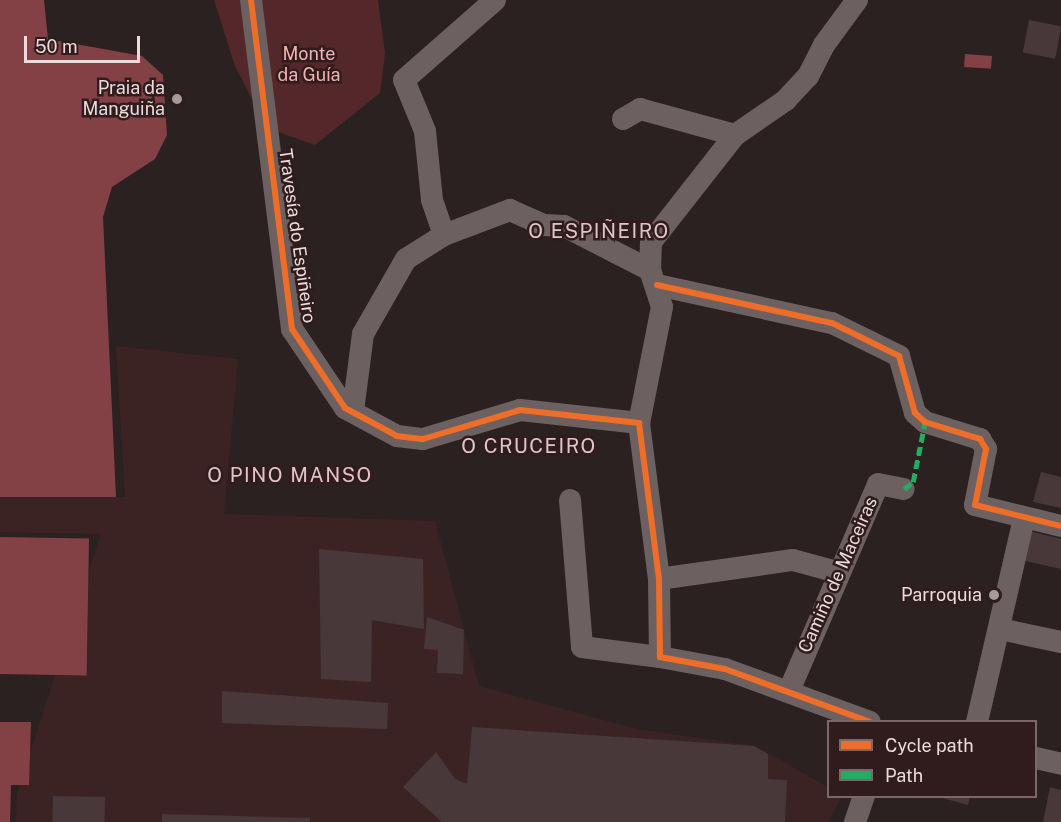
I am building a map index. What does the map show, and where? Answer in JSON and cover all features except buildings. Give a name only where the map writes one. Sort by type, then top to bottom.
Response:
[{"type":"street","name":"Travesía do Espiñeiro","points":[[251,0],[292,329],[345,408],[397,436],[423,439],[520,410],[639,423]]},
{"type":"street","points":[[444,235],[432,200],[425,131],[404,80],[495,0]]},
{"type":"street","points":[[660,657],[659,579],[639,423],[662,307],[653,277],[651,242],[735,135],[786,100],[808,76],[824,45],[857,0]]},
{"type":"street","points":[[623,119],[640,109],[735,135]]},
{"type":"street","points":[[353,411],[363,334],[406,259],[444,235],[510,210],[544,225],[564,226],[653,277],[832,323],[899,356],[915,413],[925,422],[980,439],[986,448],[975,505],[1061,526]]},
{"type":"street","name":"Camiño de Maceiras","points":[[789,691],[837,572],[878,484],[904,489]]},
{"type":"street","points":[[570,500],[582,647],[660,657],[725,669],[865,720]]},
{"type":"street","points":[[977,720],[1024,518]]},
{"type":"street","points":[[659,579],[793,560],[837,572]]},
{"type":"street","points":[[1000,629],[1061,642]]},
{"type":"street","points":[[1037,758],[1061,764]]},
{"type":"shaded area","points":[[0,0],[44,0],[48,39],[142,56],[163,75],[167,135],[155,159],[112,187],[103,217],[116,497],[0,497]]},
{"type":"shaded area","points":[[965,54],[992,56],[991,69],[964,67]]},
{"type":"shaded area","points":[[116,346],[238,359],[224,514],[435,521],[479,686],[637,729],[755,746],[827,786],[827,798],[841,798],[828,822],[16,822],[17,793],[101,534],[0,532],[0,497],[125,497]]},
{"type":"shaded area","points":[[0,537],[89,539],[87,676],[0,674]]},
{"type":"shaded area","points":[[0,722],[31,722],[29,785],[11,785],[10,822],[0,822]]},
{"type":"green space","name":"Monte da Guía","points":[[214,0],[378,0],[385,53],[380,93],[315,145],[267,128],[235,66]]},
{"type":"marked path","points":[[904,489],[913,482],[925,422]]},
{"type":"cycle path","points":[[251,0],[292,329],[345,408],[397,436],[423,439],[520,410],[639,423],[659,579],[660,657],[725,669],[865,720]]},
{"type":"cycle path","points":[[657,285],[832,323],[899,356],[915,413],[925,422],[980,439],[986,449],[975,505],[1061,526]]},
{"type":"place","name":"Praia da Manguiña","points":[[177,99]]},
{"type":"place","name":"Parroquia","points":[[994,595]]},
{"type":"district","name":"O ESPIÑEIRO","points":[[599,231]]},
{"type":"district","name":"O CRUCEIRO","points":[[529,446]]},
{"type":"district","name":"O PINO MANSO","points":[[290,475]]}]
